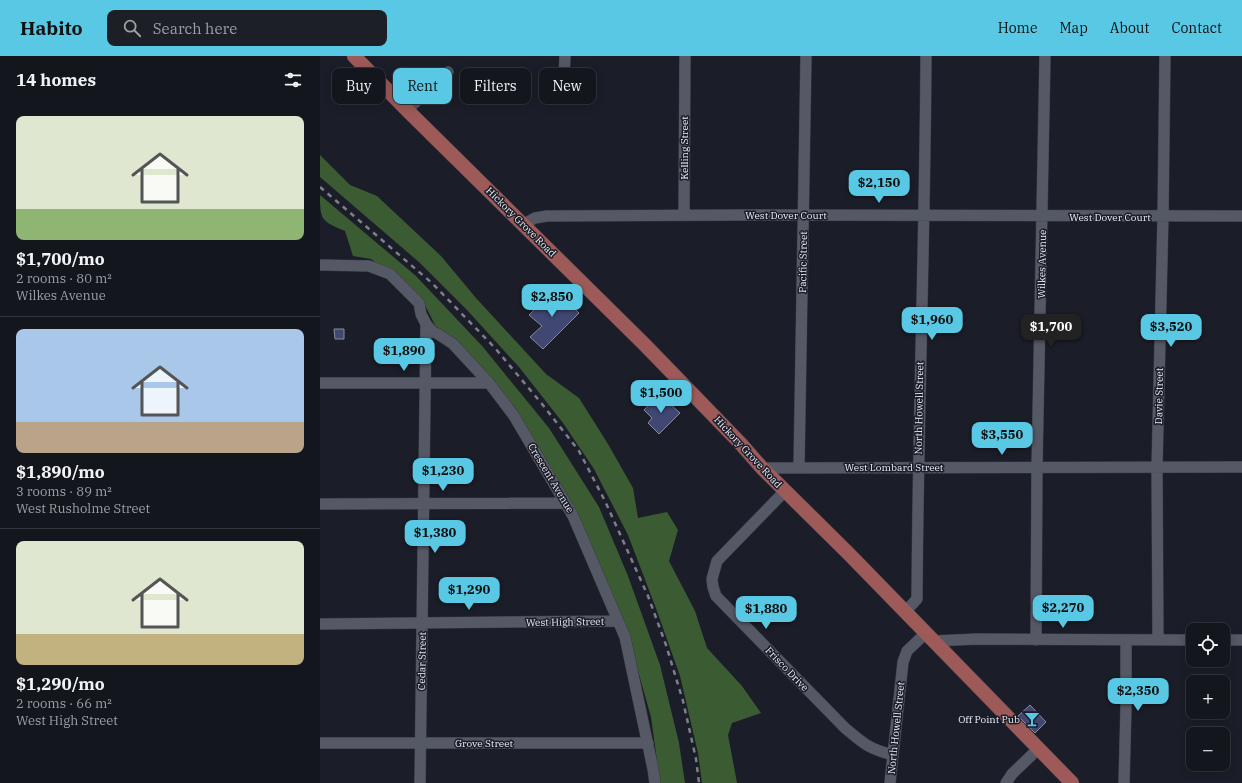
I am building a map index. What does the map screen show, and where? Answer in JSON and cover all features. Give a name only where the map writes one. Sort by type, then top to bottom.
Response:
[{"type":"main road","name":"Hickory Grove Road","points":[[354,56],[650,350],[741,444],[762,468],[1072,783]]},
{"type":"street","points":[[564,56],[564,68]]},
{"type":"street","name":"Kelling Street","points":[[684,215],[685,56]]},
{"type":"street","name":"Pacific Street","points":[[799,467],[806,56]]},
{"type":"street","name":"North Howell Street","points":[[905,612],[917,599],[926,56]]},
{"type":"street","name":"Wilkes Avenue","points":[[1036,640],[1037,467],[1045,56]]},
{"type":"street","name":"Davie Street","points":[[1158,640],[1157,467],[1165,56]]},
{"type":"street","points":[[407,110],[413,104]]},
{"type":"street","name":"West Dover Court","points":[[524,224],[535,218],[547,216],[1242,216]]},
{"type":"street","points":[[326,265],[369,266],[390,274],[419,303],[421,314],[426,324]]},
{"type":"street","name":"Crescent Avenue","points":[[426,324],[433,332],[453,344],[488,383],[514,416],[573,516],[625,637],[655,783]]},
{"type":"street","name":"Cedar Street","points":[[420,783],[426,324]]},
{"type":"street","points":[[320,383],[488,383]]},
{"type":"street","name":"West Lombard Street","points":[[762,468],[1242,467]]},
{"type":"street","name":"Frisco Drive","points":[[785,491],[717,561],[712,579],[716,596],[845,728],[862,743],[874,750],[893,755]]},
{"type":"street","points":[[320,504],[566,503]]},
{"type":"street","name":"West High Street","points":[[320,624],[618,621]]},
{"type":"street","points":[[930,637],[1036,640],[1186,640]]},
{"type":"street","name":"North Howell Street","points":[[890,783],[903,662],[907,651],[930,637]]},
{"type":"street","points":[[1124,783],[1126,640]]},
{"type":"street","points":[[1230,640],[1242,640]]},
{"type":"street","name":"Grove Street","points":[[320,743],[648,743]]},
{"type":"street","points":[[1006,783],[1012,774],[1038,749]]},
{"type":"green space","points":[[320,155],[350,185],[377,196],[441,256],[476,298],[546,374],[579,398],[608,444],[633,488],[638,518],[667,512],[678,530],[669,561],[695,611],[707,648],[742,686],[761,713],[732,723],[728,735],[737,783],[702,783],[698,753],[680,676],[628,535],[594,469],[563,423],[519,367],[467,310],[420,263],[320,177]]},
{"type":"green space","points":[[320,195],[416,276],[483,347],[549,428],[599,507],[628,576],[660,665],[679,743],[685,783],[660,783],[651,717],[629,639],[529,432],[437,329],[422,299],[371,259],[353,256],[345,231],[331,225],[324,219],[321,210]]},
{"type":"building","points":[[554,290],[579,313],[543,349],[530,337],[542,326],[529,315]]},
{"type":"building","points":[[334,329],[344,329],[344,339],[335,339]]},
{"type":"building","points":[[659,394],[680,413],[659,434],[648,423],[652,418],[644,410]]},
{"type":"building","name":"Off Point Pub","points":[[1030,705],[1046,722],[1035,733],[1018,716]]},
{"type":"railway","points":[[320,187],[432,283],[495,348],[579,451],[605,501],[648,596],[666,645],[683,701],[696,759],[699,783]]},
{"type":"place","name":"Off Point Pub","points":[[1032,719]]}]
